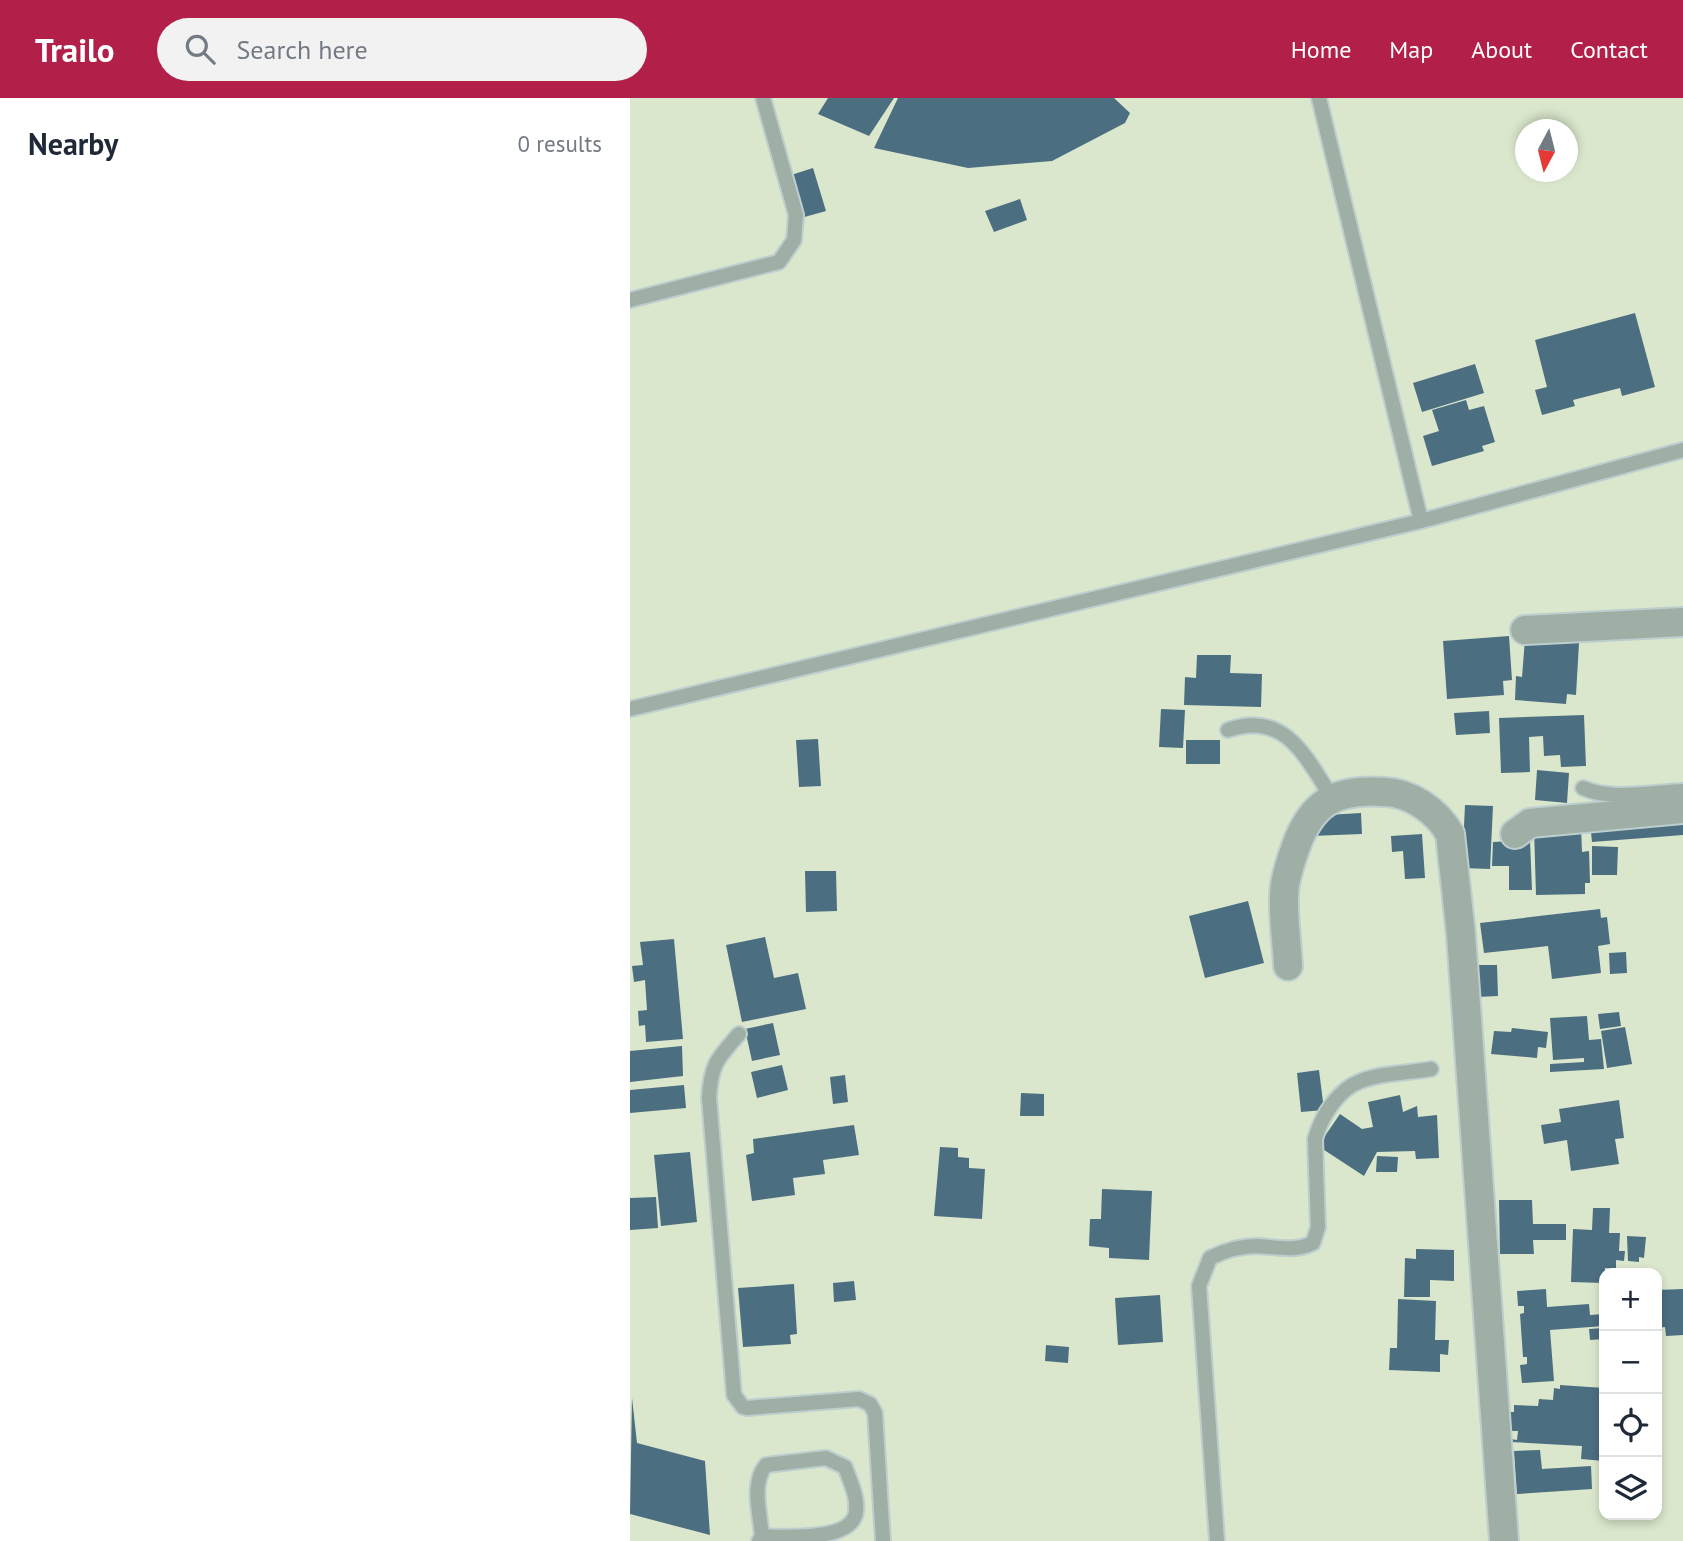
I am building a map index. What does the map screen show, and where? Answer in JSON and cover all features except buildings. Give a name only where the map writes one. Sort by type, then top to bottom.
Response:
[{"type":"street","points":[[1525,630],[1683,621]]},
{"type":"street","points":[[1288,966],[1284,894],[1291,859],[1310,815],[1332,798],[1363,790],[1394,792],[1423,805],[1442,820],[1450,834],[1461,934],[1504,1541]]},
{"type":"street","points":[[1515,834],[1530,823],[1683,809]]},
{"type":"lane","points":[[630,300],[779,262],[794,240],[796,215],[763,98]]},
{"type":"lane","points":[[1319,98],[1421,521]]},
{"type":"lane","points":[[630,709],[1421,521],[1683,450]]},
{"type":"lane","points":[[1228,730],[1244,725],[1258,726],[1272,728],[1287,735],[1302,751],[1332,798]]},
{"type":"lane","points":[[1583,788],[1595,793],[1610,794],[1683,791]]},
{"type":"lane","points":[[739,1034],[718,1057],[711,1074],[709,1098],[734,1395],[743,1407],[747,1408],[859,1399],[870,1404],[875,1413],[883,1541]]},
{"type":"lane","points":[[1217,1541],[1199,1286],[1210,1258],[1227,1249],[1257,1246],[1300,1249],[1313,1243],[1318,1227],[1315,1139],[1319,1125],[1348,1087],[1362,1080],[1430,1069]]},
{"type":"lane","points":[[826,1458],[845,1467],[855,1493],[856,1515],[847,1528],[811,1536],[761,1539],[757,1484],[766,1465],[826,1458]]},
{"type":"green space","points":[[630,98],[1683,98],[1683,1541],[630,1541]]}]
